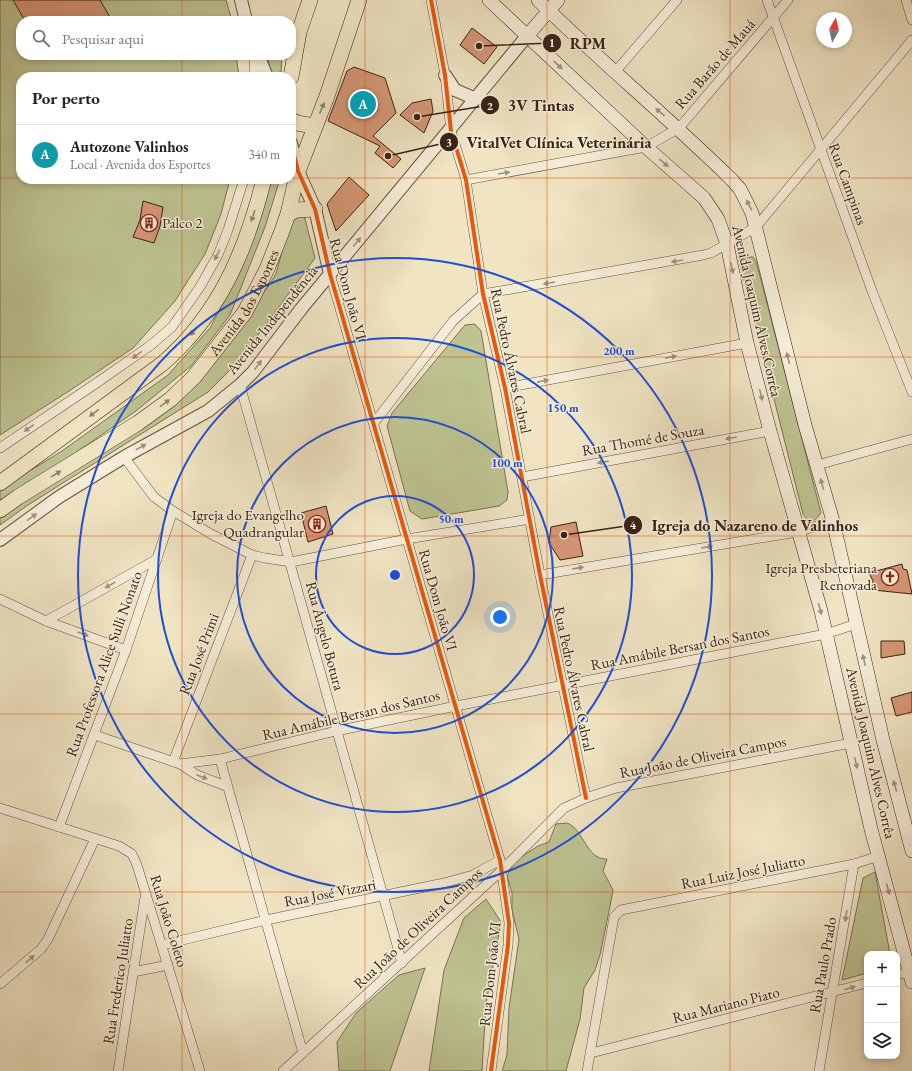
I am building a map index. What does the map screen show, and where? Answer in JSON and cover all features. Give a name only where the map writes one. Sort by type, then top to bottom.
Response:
[{"type":"main road","points":[[296,32],[310,0]]},
{"type":"main road","name":"Avenida dos Esportes","points":[[296,179],[314,126],[327,96],[359,0]]},
{"type":"main road","name":"Avenida Joaquim Alves Corrêa","points":[[489,0],[646,147],[704,198],[718,219],[727,244],[747,342],[770,431],[826,634],[906,976]]},
{"type":"main road","name":"Avenida Joaquim Alves Corrêa","points":[[538,0],[615,72],[679,128],[740,189],[752,213],[804,425],[833,521],[883,740],[912,851]]},
{"type":"main road","name":"Avenida Independência","points":[[527,36],[558,0]]},
{"type":"main road","points":[[291,72],[292,60]]},
{"type":"main road","points":[[296,123],[314,126]]},
{"type":"main road","name":"Avenida dos Esportes","points":[[0,483],[162,364],[178,350],[204,320],[242,253],[263,184]]},
{"type":"main road","name":"Avenida dos Esportes","points":[[0,510],[18,497],[138,423],[171,398],[194,377],[245,312],[267,269],[288,214],[295,184]]},
{"type":"main road","points":[[288,214],[296,210],[315,209]]},
{"type":"street","points":[[241,0],[246,16]]},
{"type":"street","name":"Rua Pedro Álvares Cabral","points":[[431,0],[445,75],[451,130],[466,180],[483,294],[505,388],[540,575],[586,798]]},
{"type":"street","points":[[615,72],[678,0]]},
{"type":"street","name":"Rua Campinas","points":[[766,0],[872,291],[909,380],[912,392]]},
{"type":"street","name":"Rua Barão de Mauá","points":[[466,180],[646,147],[679,128],[788,0]]},
{"type":"street","points":[[906,0],[912,20]]},
{"type":"street","name":"Avenida Independência","points":[[0,540],[59,497],[124,457],[208,411],[240,386],[330,274],[451,130],[527,36]]},
{"type":"street","points":[[374,423],[453,321],[483,294],[685,260],[711,253],[756,227],[912,40]]},
{"type":"street","points":[[254,60],[254,72]]},
{"type":"street","points":[[260,60],[265,72]]},
{"type":"street","points":[[445,75],[455,90],[476,99]]},
{"type":"street","name":"Rua Dom João VI","points":[[296,162],[315,209],[330,274],[500,860],[509,923],[508,945],[491,1071]]},
{"type":"street","points":[[0,448],[151,345],[172,326],[200,286],[218,255],[228,230],[242,184]]},
{"type":"street","points":[[505,388],[747,342]]},
{"type":"street","name":"Rua Ângelo Botura","points":[[240,386],[291,562],[336,731],[402,963]]},
{"type":"street","name":"Rua Thomé de Souza","points":[[522,477],[770,431]]},
{"type":"street","points":[[817,465],[912,439]]},
{"type":"street","points":[[124,457],[154,497],[211,534],[252,555],[291,562],[407,539],[530,519]]},
{"type":"street","name":"Rua Professora Alice Sulli Nonato","points":[[59,827],[126,650],[173,510]]},
{"type":"street","points":[[540,575],[797,532],[833,521]]},
{"type":"street","name":"Rua José Primi","points":[[177,763],[252,555]]},
{"type":"street","points":[[46,621],[157,559]]},
{"type":"street","points":[[0,599],[46,621],[126,650]]},
{"type":"street","name":"Rua Amábile Bersan dos Santos","points":[[177,763],[220,759],[336,731],[456,706],[826,634],[856,624]]},
{"type":"street","points":[[95,735],[177,763],[197,775],[226,786]]},
{"type":"street","name":"Rua João de Oliveira Campos","points":[[283,1071],[502,870],[564,808],[586,798],[616,788],[851,743]]},
{"type":"street","points":[[220,759],[226,786],[266,920],[303,1053]]},
{"type":"street","name":"Rua João Coleto","points":[[0,808],[119,846],[132,854],[137,865],[200,1071]]},
{"type":"street","points":[[0,984],[41,949],[48,939],[96,839]]},
{"type":"street","name":"Rua Luiz José Juliatto","points":[[591,1052],[614,917],[621,910],[854,864],[879,856]]},
{"type":"street","name":"Rua José Vizzari","points":[[162,945],[266,920],[383,897],[473,875],[500,860]]},
{"type":"street","name":"Rua Paulo Prado","points":[[819,1071],[854,864]]},
{"type":"street","name":"Rua Frederico Juliatto","points":[[118,1071],[146,895]]},
{"type":"street","points":[[133,972],[168,965]]},
{"type":"street","name":"Rua Mariano Piato","points":[[591,1052],[864,984]]},
{"type":"street","points":[[587,1071],[591,1052]]},
{"type":"green space","points":[[0,0],[226,0],[231,16],[16,16],[16,60],[237,60],[238,72],[16,72],[16,184],[229,184],[221,214],[205,254],[175,301],[133,348],[0,435]]},
{"type":"green space","points":[[268,60],[282,60],[281,72],[271,72]]},
{"type":"green space","points":[[269,184],[278,184],[265,227],[230,315],[191,366],[136,411],[68,458],[0,500],[0,489],[62,451],[168,375],[210,328],[241,270],[258,224]]},
{"type":"green space","points":[[304,215],[315,258],[239,361],[208,392],[28,505],[0,525],[0,515],[172,406],[253,309],[276,274],[291,218]]},
{"type":"green space","points":[[743,257],[753,257],[756,261],[821,513],[812,521],[803,514],[739,260]]},
{"type":"green space","points":[[475,324],[481,331],[508,492],[507,500],[499,506],[422,519],[410,511],[387,426],[392,413],[465,325]]},
{"type":"green space","points":[[567,823],[573,826],[594,855],[607,859],[603,871],[613,890],[600,955],[595,970],[584,988],[580,1019],[566,1071],[502,1071],[507,1055],[509,1008],[519,939],[512,910],[512,893],[507,876],[515,861],[538,846],[549,842],[556,824]]},
{"type":"green space","points":[[875,872],[889,951],[864,951],[864,974],[842,980],[863,878]]},
{"type":"green space","points":[[486,899],[501,922],[486,1004],[482,1071],[429,1071],[444,970],[464,918]]},
{"type":"green space","points":[[425,968],[390,1071],[339,1071],[337,1042],[356,1013],[399,975]]},
{"type":"building","points":[[13,0],[100,0],[109,16],[22,16]]},
{"type":"building","points":[[472,28],[497,47],[484,64],[460,45]]},
{"type":"building","points":[[354,67],[385,78],[396,113],[373,136],[401,159],[393,168],[375,153],[380,146],[328,121],[347,71]]},
{"type":"building","points":[[431,99],[433,111],[424,133],[400,115],[412,103]]},
{"type":"building","points":[[349,177],[369,195],[336,231],[327,204]]},
{"type":"building","name":"Palco 2","points":[[143,201],[163,207],[160,226],[154,243],[133,237],[140,220]]},
{"type":"building","name":"Igreja do Evangelho Quadrangular","points":[[326,506],[333,534],[308,542],[301,513]]},
{"type":"building","points":[[576,522],[583,556],[560,560],[549,543],[551,527]]},
{"type":"building","name":"Igreja Presbeteriana Renovada","points":[[902,564],[903,569],[907,570],[912,594],[873,590],[873,581],[869,573]]},
{"type":"building","points":[[881,641],[904,641],[905,654],[881,658]]},
{"type":"building","points":[[912,692],[912,712],[896,716],[891,698]]},
{"type":"cycle path","points":[[431,0],[445,75],[451,131],[466,180],[483,294],[505,388],[540,575],[586,798]]},
{"type":"cycle path","points":[[296,163],[298,171],[315,209],[330,274],[500,860],[509,923],[508,945],[491,1071]]},
{"type":"place","name":"RPM","points":[[479,46]]},
{"type":"place","name":"Autozone Valinhos","points":[[363,104]]},
{"type":"place","name":"3V Tintas","points":[[417,117]]},
{"type":"place","name":"VitalVet Clínica Veterinária","points":[[388,156]]},
{"type":"place","name":"Palco 2","points":[[149,223]]},
{"type":"place","name":"Igreja do Evangelho Quadrangular","points":[[317,524]]},
{"type":"place","name":"Igreja do Nazareno de Valinhos","points":[[564,535]]},
{"type":"place","name":"Igreja Presbeteriana Renovada","points":[[890,577]]}]
